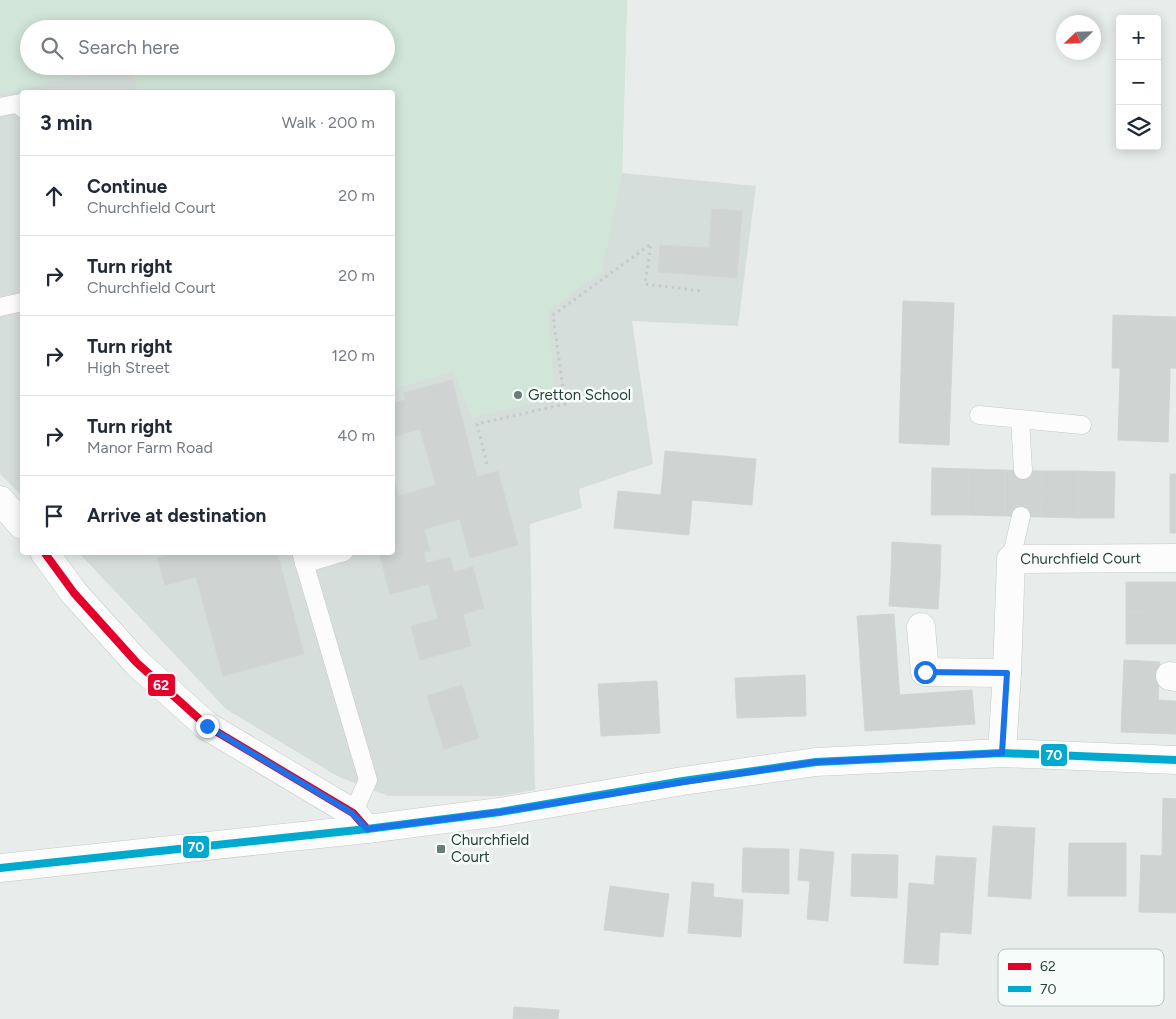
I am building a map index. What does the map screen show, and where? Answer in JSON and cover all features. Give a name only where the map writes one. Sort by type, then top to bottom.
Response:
[{"type":"street","points":[[0,500],[20,523]]},
{"type":"street","points":[[46,555],[74,593],[137,663],[207,726],[360,821]]},
{"type":"street","name":"Churchfield Court","points":[[1002,753],[1011,559],[1176,558]]},
{"type":"street","points":[[921,627],[925,672],[1007,673]]},
{"type":"street","points":[[0,868],[328,834],[360,821],[500,812],[816,762],[1002,753],[1176,760]]},
{"type":"lane","points":[[0,107],[20,103]]},
{"type":"lane","points":[[0,307],[20,302]]},
{"type":"lane","points":[[978,416],[1082,424]]},
{"type":"lane","points":[[1020,419],[1023,470]]},
{"type":"lane","points":[[1011,559],[1021,516]]},
{"type":"lane","points":[[323,555],[302,558],[368,780],[360,821]]},
{"type":"path","points":[[488,464],[477,424],[565,404],[552,315],[651,244],[645,284],[702,291]]},
{"type":"shaded area","name":"Gretton School","points":[[0,0],[627,0],[622,173],[756,186],[738,326],[632,321],[653,464],[579,489],[582,508],[530,524],[535,790],[500,796],[388,796],[337,776],[226,709],[81,555],[395,555],[395,90],[20,90],[20,494],[0,474]]},
{"type":"green space","points":[[0,0],[627,0],[622,173],[602,271],[548,311],[555,397],[473,418],[453,372],[395,388],[395,90],[137,90],[133,75],[395,75],[395,20],[20,20],[20,75],[81,75],[0,95]]},
{"type":"building","points":[[712,209],[742,211],[737,278],[658,272],[660,245],[709,248]]},
{"type":"building","points":[[903,301],[954,303],[949,445],[899,443]]},
{"type":"building","points":[[1113,315],[1176,317],[1176,368],[1170,368],[1170,376],[1120,374],[1120,368],[1112,368]]},
{"type":"building","points":[[1120,374],[1170,376],[1169,409],[1119,407]]},
{"type":"building","points":[[452,380],[477,477],[498,471],[518,545],[470,558],[460,519],[424,529],[430,551],[424,552],[426,563],[450,557],[454,572],[473,567],[484,608],[463,614],[471,646],[420,660],[411,626],[438,619],[429,584],[390,594],[380,555],[395,555],[395,483],[399,496],[436,485],[420,429],[395,436],[395,402],[406,400],[403,393]]},
{"type":"building","points":[[1119,407],[1169,409],[1168,442],[1118,440]]},
{"type":"building","points":[[665,451],[756,459],[752,505],[692,500],[689,535],[614,528],[618,491],[661,495]]},
{"type":"building","points":[[932,468],[969,469],[968,515],[931,515]]},
{"type":"building","points":[[969,469],[1005,470],[1005,516],[968,515]]},
{"type":"building","points":[[1005,470],[1042,471],[1041,517],[1005,516]]},
{"type":"building","points":[[1042,471],[1078,471],[1078,518],[1041,517]]},
{"type":"building","points":[[1078,471],[1115,472],[1114,518],[1078,518]]},
{"type":"building","points":[[1170,474],[1176,474],[1176,533],[1170,533]]},
{"type":"building","points":[[892,542],[941,545],[940,577],[891,574]]},
{"type":"building","points":[[167,555],[278,555],[304,654],[223,676],[196,577],[165,585],[157,558]]},
{"type":"building","points":[[891,574],[940,577],[938,609],[889,606]]},
{"type":"building","points":[[1126,582],[1176,582],[1176,613],[1126,612]]},
{"type":"building","points":[[1126,612],[1176,613],[1176,644],[1126,644]]},
{"type":"building","points":[[894,614],[902,729],[865,731],[857,616]]},
{"type":"building","points":[[1124,660],[1160,662],[1158,700],[1176,701],[1176,734],[1121,732]]},
{"type":"building","points":[[805,675],[806,716],[737,718],[735,678]]},
{"type":"building","points":[[657,681],[660,733],[601,736],[598,684]]},
{"type":"building","points":[[462,685],[479,738],[444,749],[427,696]]},
{"type":"building","points":[[972,690],[975,724],[902,729],[899,695]]},
{"type":"building","points":[[1163,798],[1176,799],[1176,913],[1139,912],[1141,855],[1162,856]]},
{"type":"building","points":[[993,826],[1035,828],[1031,899],[988,896]]},
{"type":"building","points":[[1069,843],[1126,843],[1126,896],[1068,896]]},
{"type":"building","points":[[743,848],[789,849],[789,894],[742,892]]},
{"type":"building","points":[[800,849],[834,852],[828,921],[807,919],[810,881],[798,880]]},
{"type":"building","points":[[852,854],[898,855],[897,898],[851,896]]},
{"type":"building","points":[[936,856],[976,858],[971,934],[940,932],[938,965],[904,963],[909,883],[934,885]]},
{"type":"building","points":[[692,882],[714,884],[713,897],[743,900],[741,937],[688,933]]},
{"type":"building","points":[[610,886],[669,894],[663,937],[604,930]]},
{"type":"building","points":[[514,1007],[559,1010],[558,1019],[513,1019]]},
{"type":"transit line","name":"62","points":[[46,555],[74,593],[137,663],[207,726],[353,813],[367,829]]},
{"type":"transit line","name":"70","points":[[0,868],[367,829],[500,812],[683,781],[816,762],[1002,753],[1176,760]]},
{"type":"place","name":"Gretton School","points":[[518,395]]},
{"type":"place","name":"Churchfield Court","points":[[441,849]]},
{"type":"route","points":[[207,726],[352,813],[367,829],[500,812],[816,762],[1002,753],[1007,673],[925,672]]}]
